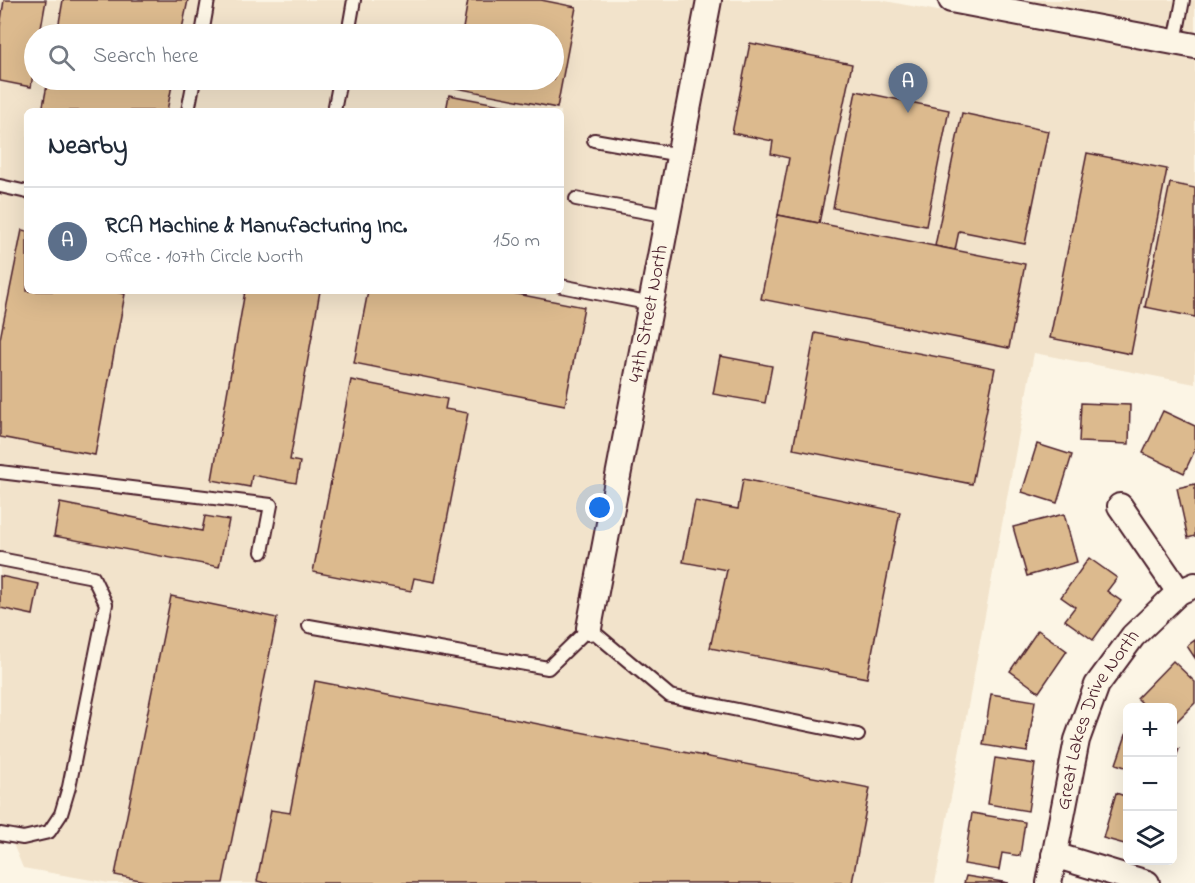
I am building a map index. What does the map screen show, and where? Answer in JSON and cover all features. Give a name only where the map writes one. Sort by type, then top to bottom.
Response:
[{"type":"street","name":"47th Street North","points":[[590,628],[709,0]]},
{"type":"street","points":[[951,0],[1185,44]]},
{"type":"street","points":[[1120,506],[1187,589]]},
{"type":"street","name":"Great Lakes Drive North","points":[[1049,883],[1077,740],[1097,685],[1133,636],[1187,589]]},
{"type":"street","points":[[1054,855],[1146,883]]},
{"type":"lane","points":[[204,24],[208,0]]},
{"type":"lane","points":[[350,24],[354,0]]},
{"type":"lane","points":[[1183,0],[1185,44]]},
{"type":"lane","points":[[189,108],[192,90]]},
{"type":"lane","points":[[335,108],[338,90]]},
{"type":"lane","points":[[594,140],[680,155]]},
{"type":"lane","points":[[0,186],[24,191]]},
{"type":"lane","points":[[576,199],[668,216]]},
{"type":"lane","points":[[564,287],[652,304]]},
{"type":"lane","points":[[0,472],[271,505],[262,552]]},
{"type":"lane","points":[[0,558],[93,577],[106,604],[69,787],[61,814],[49,832],[23,838],[0,834]]},
{"type":"lane","points":[[309,626],[548,668],[590,628],[670,696],[858,735]]},
{"type":"shaded area","points":[[0,0],[698,0],[576,638],[598,643],[721,0],[880,0],[1195,60],[1195,384],[1034,353],[935,883],[109,883],[23,868],[11,839],[0,837]]},
{"type":"shaded area","points":[[1021,0],[1195,0],[1195,33]]},
{"type":"building","points":[[4,0],[46,0],[42,24],[24,24],[24,86],[0,81],[0,27]]},
{"type":"building","points":[[63,0],[188,0],[183,24],[59,24]]},
{"type":"building","points":[[468,0],[541,0],[576,7],[564,71],[564,24],[464,24]]},
{"type":"building","points":[[750,43],[852,64],[819,223],[778,215],[789,158],[771,154],[773,141],[732,133]]},
{"type":"building","points":[[46,90],[171,90],[168,108],[43,108]]},
{"type":"building","points":[[466,90],[560,90],[557,108]]},
{"type":"building","points":[[856,91],[949,110],[926,226],[833,208]]},
{"type":"building","points":[[449,95],[516,108],[447,108]]},
{"type":"building","points":[[962,113],[1048,131],[1025,244],[959,231],[955,250],[935,246]]},
{"type":"building","points":[[1087,153],[1167,169],[1131,354],[1050,338]]},
{"type":"building","points":[[1170,183],[1195,188],[1195,317],[1145,307]]},
{"type":"building","points":[[778,215],[1025,264],[1009,348],[761,299]]},
{"type":"building","points":[[22,230],[24,230],[24,294],[125,294],[95,455],[0,437],[0,339]]},
{"type":"building","points":[[244,294],[319,294],[290,460],[300,462],[296,483],[252,475],[250,487],[212,480]]},
{"type":"building","points":[[367,294],[517,294],[584,307],[565,405],[354,363]]},
{"type":"building","points":[[815,333],[995,368],[972,484],[793,449]]},
{"type":"building","points":[[720,356],[772,366],[765,403],[713,394]]},
{"type":"building","points":[[351,380],[447,399],[445,409],[468,413],[435,582],[414,578],[411,591],[313,572]]},
{"type":"building","points":[[1081,403],[1130,405],[1129,444],[1079,442]]},
{"type":"building","points":[[1163,411],[1195,426],[1195,450],[1184,473],[1143,453]]},
{"type":"building","points":[[1037,444],[1072,455],[1057,503],[1022,492]]},
{"type":"building","points":[[743,479],[900,512],[867,678],[710,648],[727,570],[683,562],[695,501],[738,509]]},
{"type":"building","points":[[1195,484],[1195,536],[1188,538],[1177,488]]},
{"type":"building","points":[[60,503],[202,531],[205,516],[229,520],[219,567],[54,536]]},
{"type":"building","points":[[1064,514],[1077,562],[1027,576],[1013,527]]},
{"type":"building","points":[[1089,558],[1117,578],[1107,591],[1121,601],[1093,640],[1065,620],[1075,607],[1061,597]]},
{"type":"building","points":[[0,576],[39,584],[33,615],[0,608]]},
{"type":"building","points":[[171,596],[277,618],[223,883],[154,883],[115,875]]},
{"type":"building","points":[[1038,630],[1067,651],[1039,692],[1010,671]]},
{"type":"building","points":[[1195,640],[1195,658],[1187,646]]},
{"type":"building","points":[[1173,661],[1195,682],[1195,703],[1177,721],[1177,703],[1142,703],[1137,698]]},
{"type":"building","points":[[315,681],[870,788],[852,883],[265,883],[257,881],[271,810],[290,813]]},
{"type":"building","points":[[991,694],[1035,701],[1027,752],[983,745]]},
{"type":"building","points":[[1123,744],[1123,766],[1116,764]]},
{"type":"building","points":[[995,758],[1035,764],[1028,811],[988,804]]},
{"type":"building","points":[[1116,793],[1123,795],[1123,844],[1103,838]]},
{"type":"building","points":[[972,813],[1025,822],[1020,856],[1002,853],[999,870],[964,864]]},
{"type":"building","points":[[966,876],[1009,883],[964,883]]},
{"type":"place","name":"RCA Machine & Manufacturing Inc.","points":[[908,113]]}]
